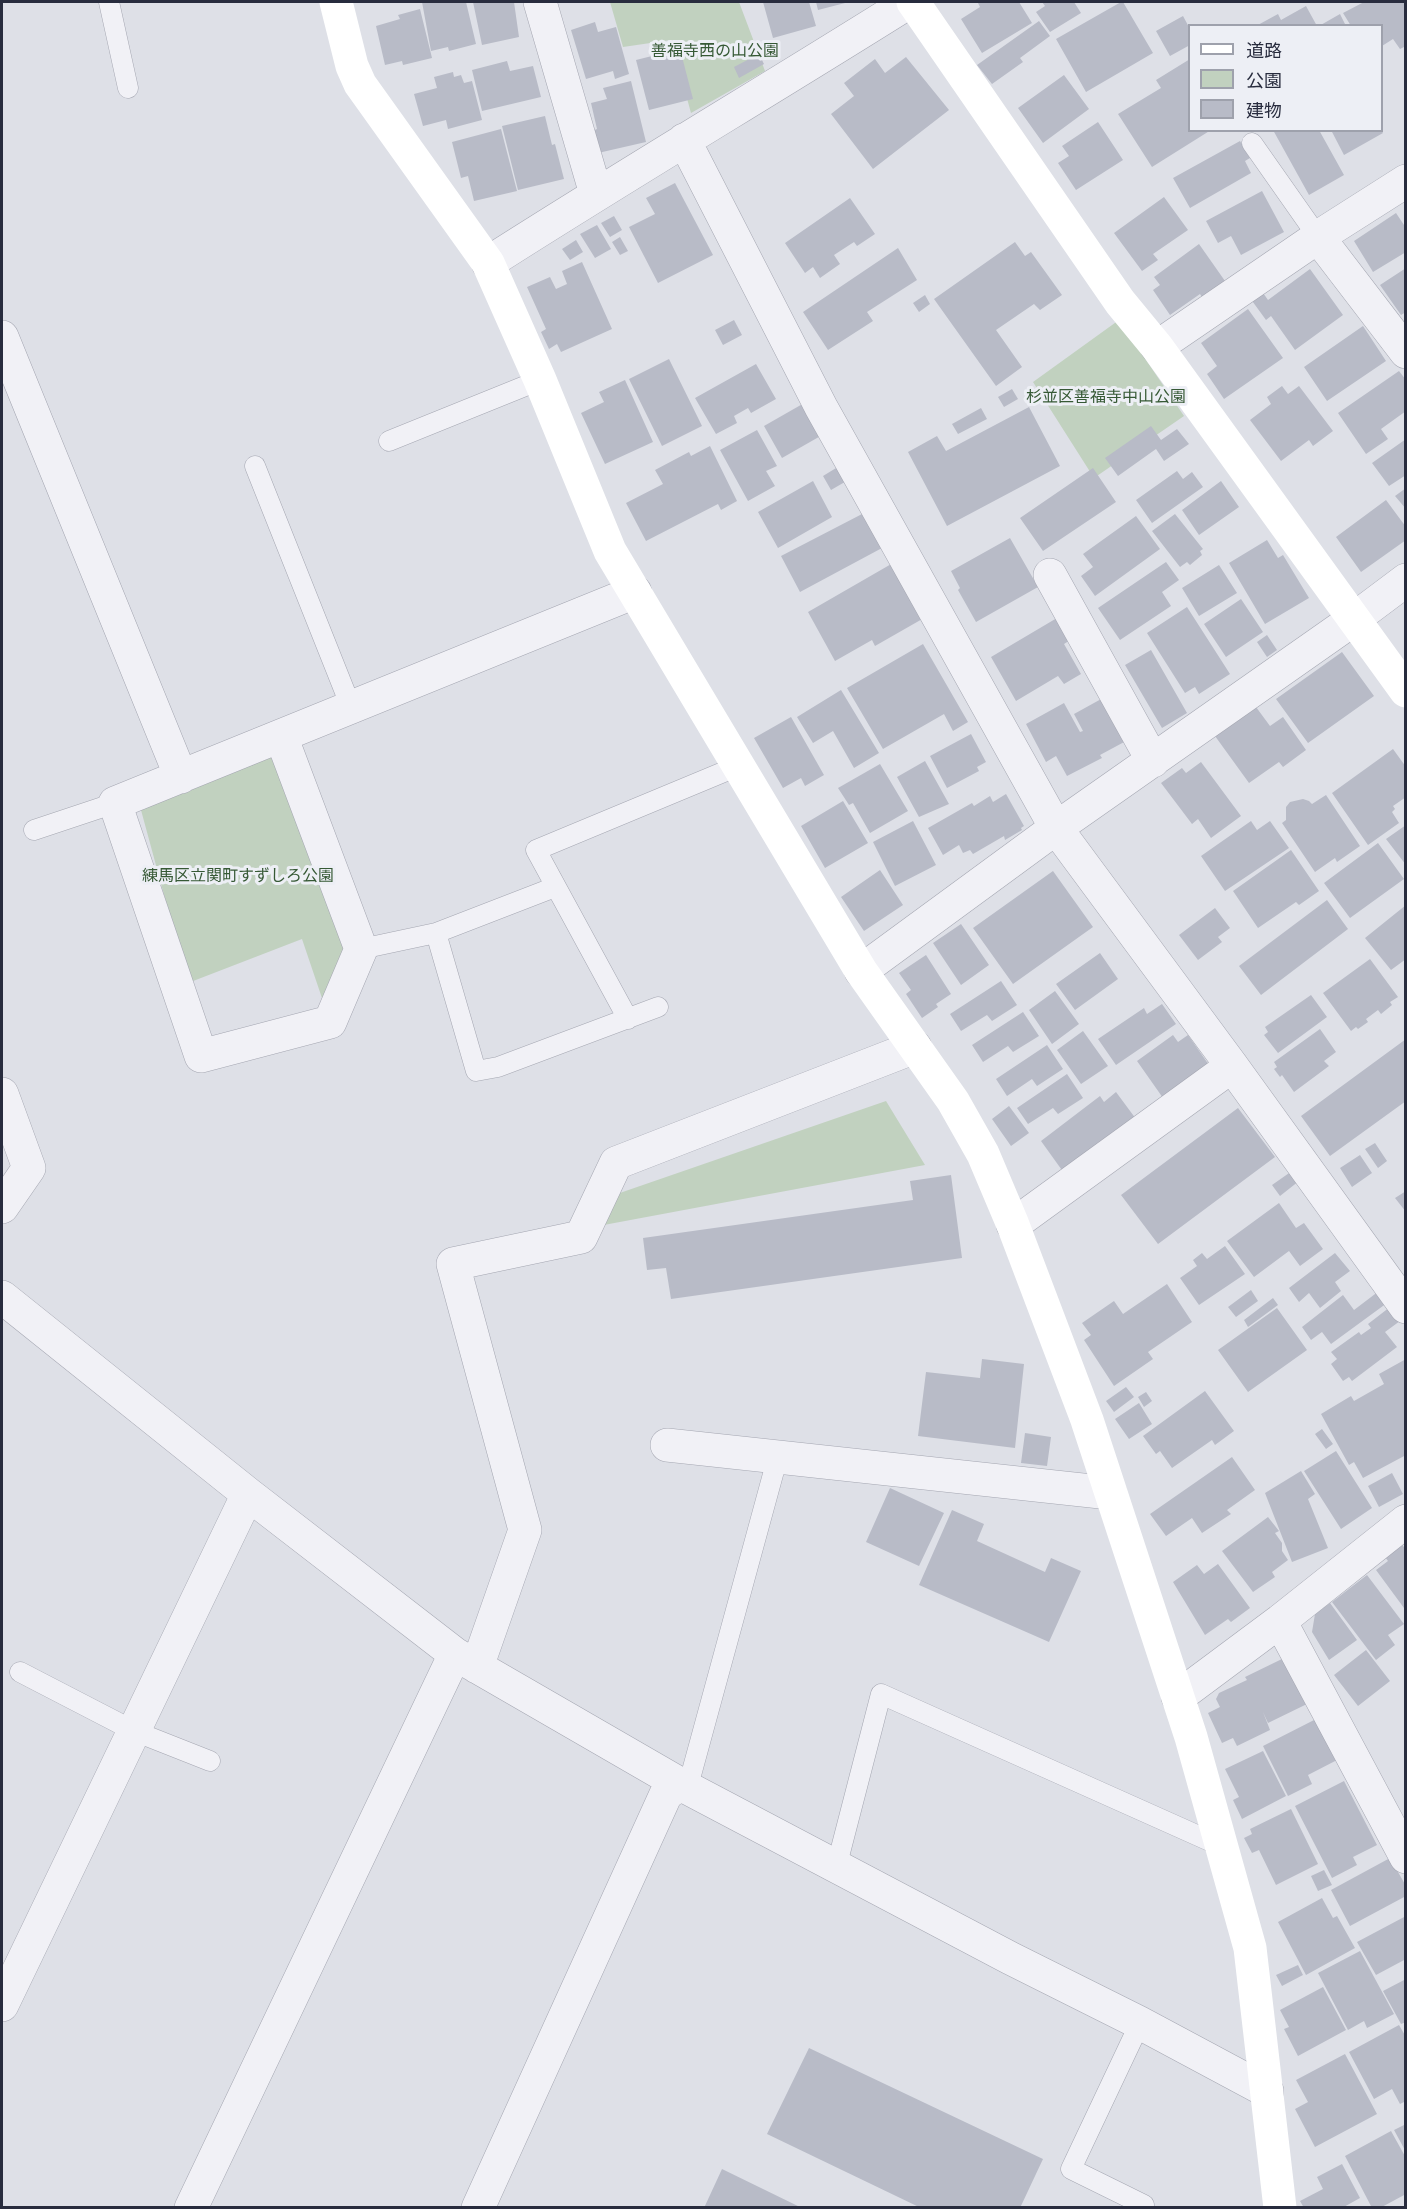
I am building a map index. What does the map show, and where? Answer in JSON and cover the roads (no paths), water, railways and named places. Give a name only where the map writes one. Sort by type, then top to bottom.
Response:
[{"type":"street","points":[[336,2],[352,66],[360,84],[488,263],[540,380],[610,551],[861,971],[953,1101],[983,1154],[1013,1225],[1087,1420],[1178,1697],[1250,1948],[1280,2208]]},
{"type":"street","points":[[540,2],[596,194]]},
{"type":"street","points":[[488,263],[596,194],[911,2],[1120,302],[1157,347],[1406,691]]},
{"type":"street","points":[[684,140],[821,407],[1056,828],[1406,1307]]},
{"type":"street","points":[[1157,347],[1318,237],[1406,181]]},
{"type":"street","points":[[1318,237],[1406,352]]},
{"type":"street","points":[[2,337],[181,777]]},
{"type":"street","points":[[1050,575],[1153,761]]},
{"type":"street","points":[[861,971],[1056,828],[1406,580]]},
{"type":"street","points":[[281,736],[361,949],[330,1022],[201,1056],[115,803],[635,592]]},
{"type":"street","points":[[191,2208],[466,1660],[525,1530],[453,1264],[581,1236],[616,1163],[915,1047]]},
{"type":"street","points":[[1013,1225],[1232,1066]]},
{"type":"street","points":[[2,1094],[29,1168],[2,1207]]},
{"type":"street","points":[[2,1297],[248,1494],[466,1660],[680,1784],[836,1868],[1140,2023],[1267,2091]]},
{"type":"street","points":[[667,1445],[1110,1493]]},
{"type":"street","points":[[2,2005],[248,1494]]},
{"type":"street","points":[[1178,1697],[1280,1621],[1406,1521]]},
{"type":"street","points":[[1280,1621],[1397,1820],[1406,1857]]},
{"type":"street","points":[[478,2208],[666,1794],[680,1784]]},
{"type":"lane","points":[[109,2],[128,87]]},
{"type":"lane","points":[[1252,143],[1318,237]]},
{"type":"lane","points":[[389,441],[540,380]]},
{"type":"lane","points":[[255,466],[351,707]]},
{"type":"lane","points":[[628,1019],[536,850],[738,766]]},
{"type":"lane","points":[[34,830],[115,803]]},
{"type":"lane","points":[[361,949],[436,933],[555,887]]},
{"type":"lane","points":[[436,933],[476,1071],[498,1067],[658,1007]]},
{"type":"lane","points":[[680,1784],[691,1775],[778,1456]]},
{"type":"lane","points":[[20,1672],[134,1731],[210,1761]]},
{"type":"lane","points":[[836,1868],[881,1694],[1221,1846]]},
{"type":"lane","points":[[1140,2023],[1071,2169],[1144,2205],[1143,2208]]},
{"type":"park label","name":"善福寺西の山公園","points":[[715,51]]},
{"type":"park label","name":"杉並区善福寺中山公園","points":[[1106,397]]},
{"type":"park label","name":"練馬区立関町すずしろ公園","points":[[238,876]]}]
